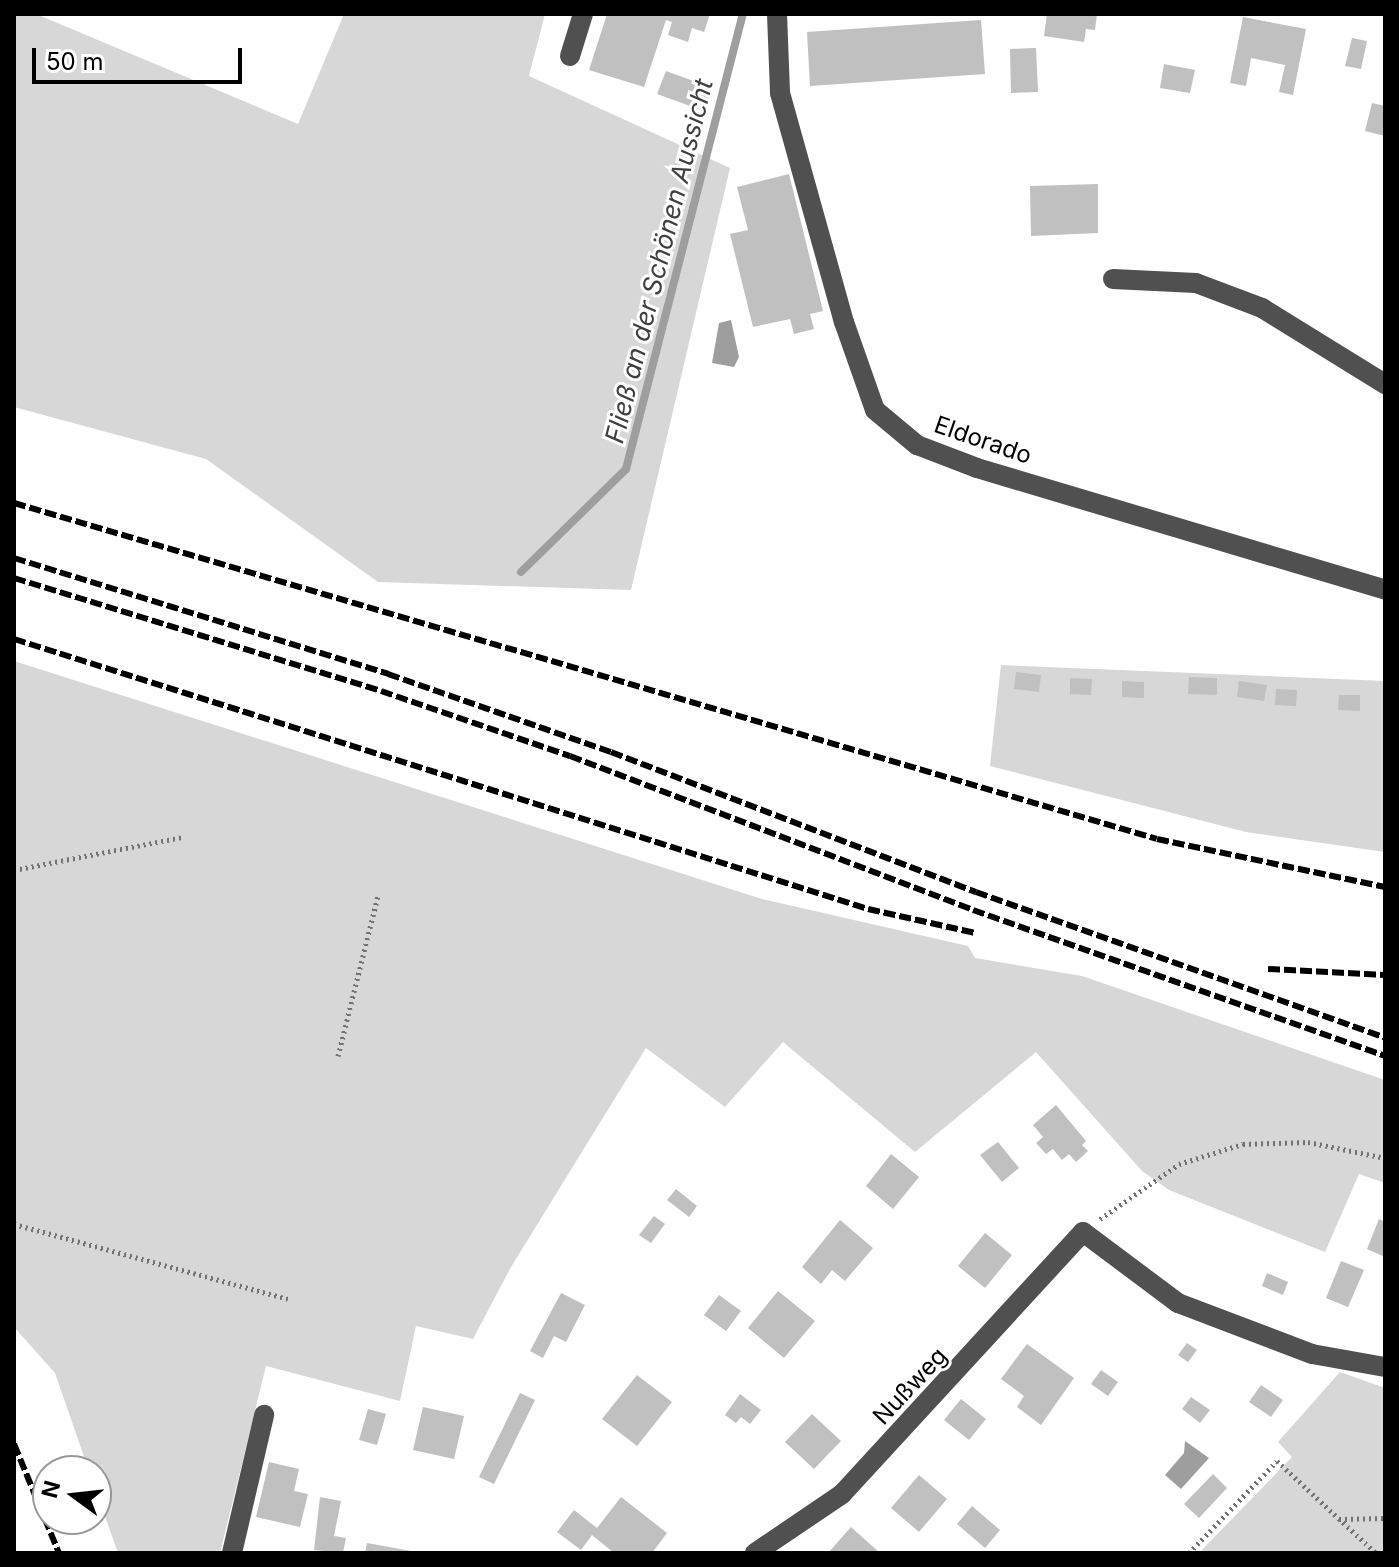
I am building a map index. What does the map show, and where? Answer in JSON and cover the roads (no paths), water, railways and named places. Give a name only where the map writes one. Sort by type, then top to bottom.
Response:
[{"type":"street","points":[[570,56],[583,14]]},
{"type":"street","name":"Eldorado","points":[[777,14],[780,93],[844,322],[875,410],[917,445],[977,468],[1385,590]]},
{"type":"street","points":[[1113,279],[1196,283],[1262,308],[1385,384]]},
{"type":"street","name":"Nußweg","points":[[755,1553],[842,1494],[1083,1232],[1178,1303],[1312,1354],[1385,1367]]},
{"type":"street","points":[[232,1553],[264,1415]]},
{"type":"waterway","name":"Fließ an der Schönen Aussicht","points":[[521,572],[626,469],[743,14]]},
{"type":"railway","points":[[14,503],[1157,839],[1385,887]]},
{"type":"railway","points":[[14,558],[388,674],[611,752],[976,892],[1385,1038]]},
{"type":"railway","points":[[14,578],[381,691],[570,756],[973,910],[1385,1056]]},
{"type":"railway","points":[[14,639],[868,909],[975,933]]},
{"type":"railway","points":[[1268,969],[1385,975]]},
{"type":"railway","points":[[14,1444],[59,1553]]}]
